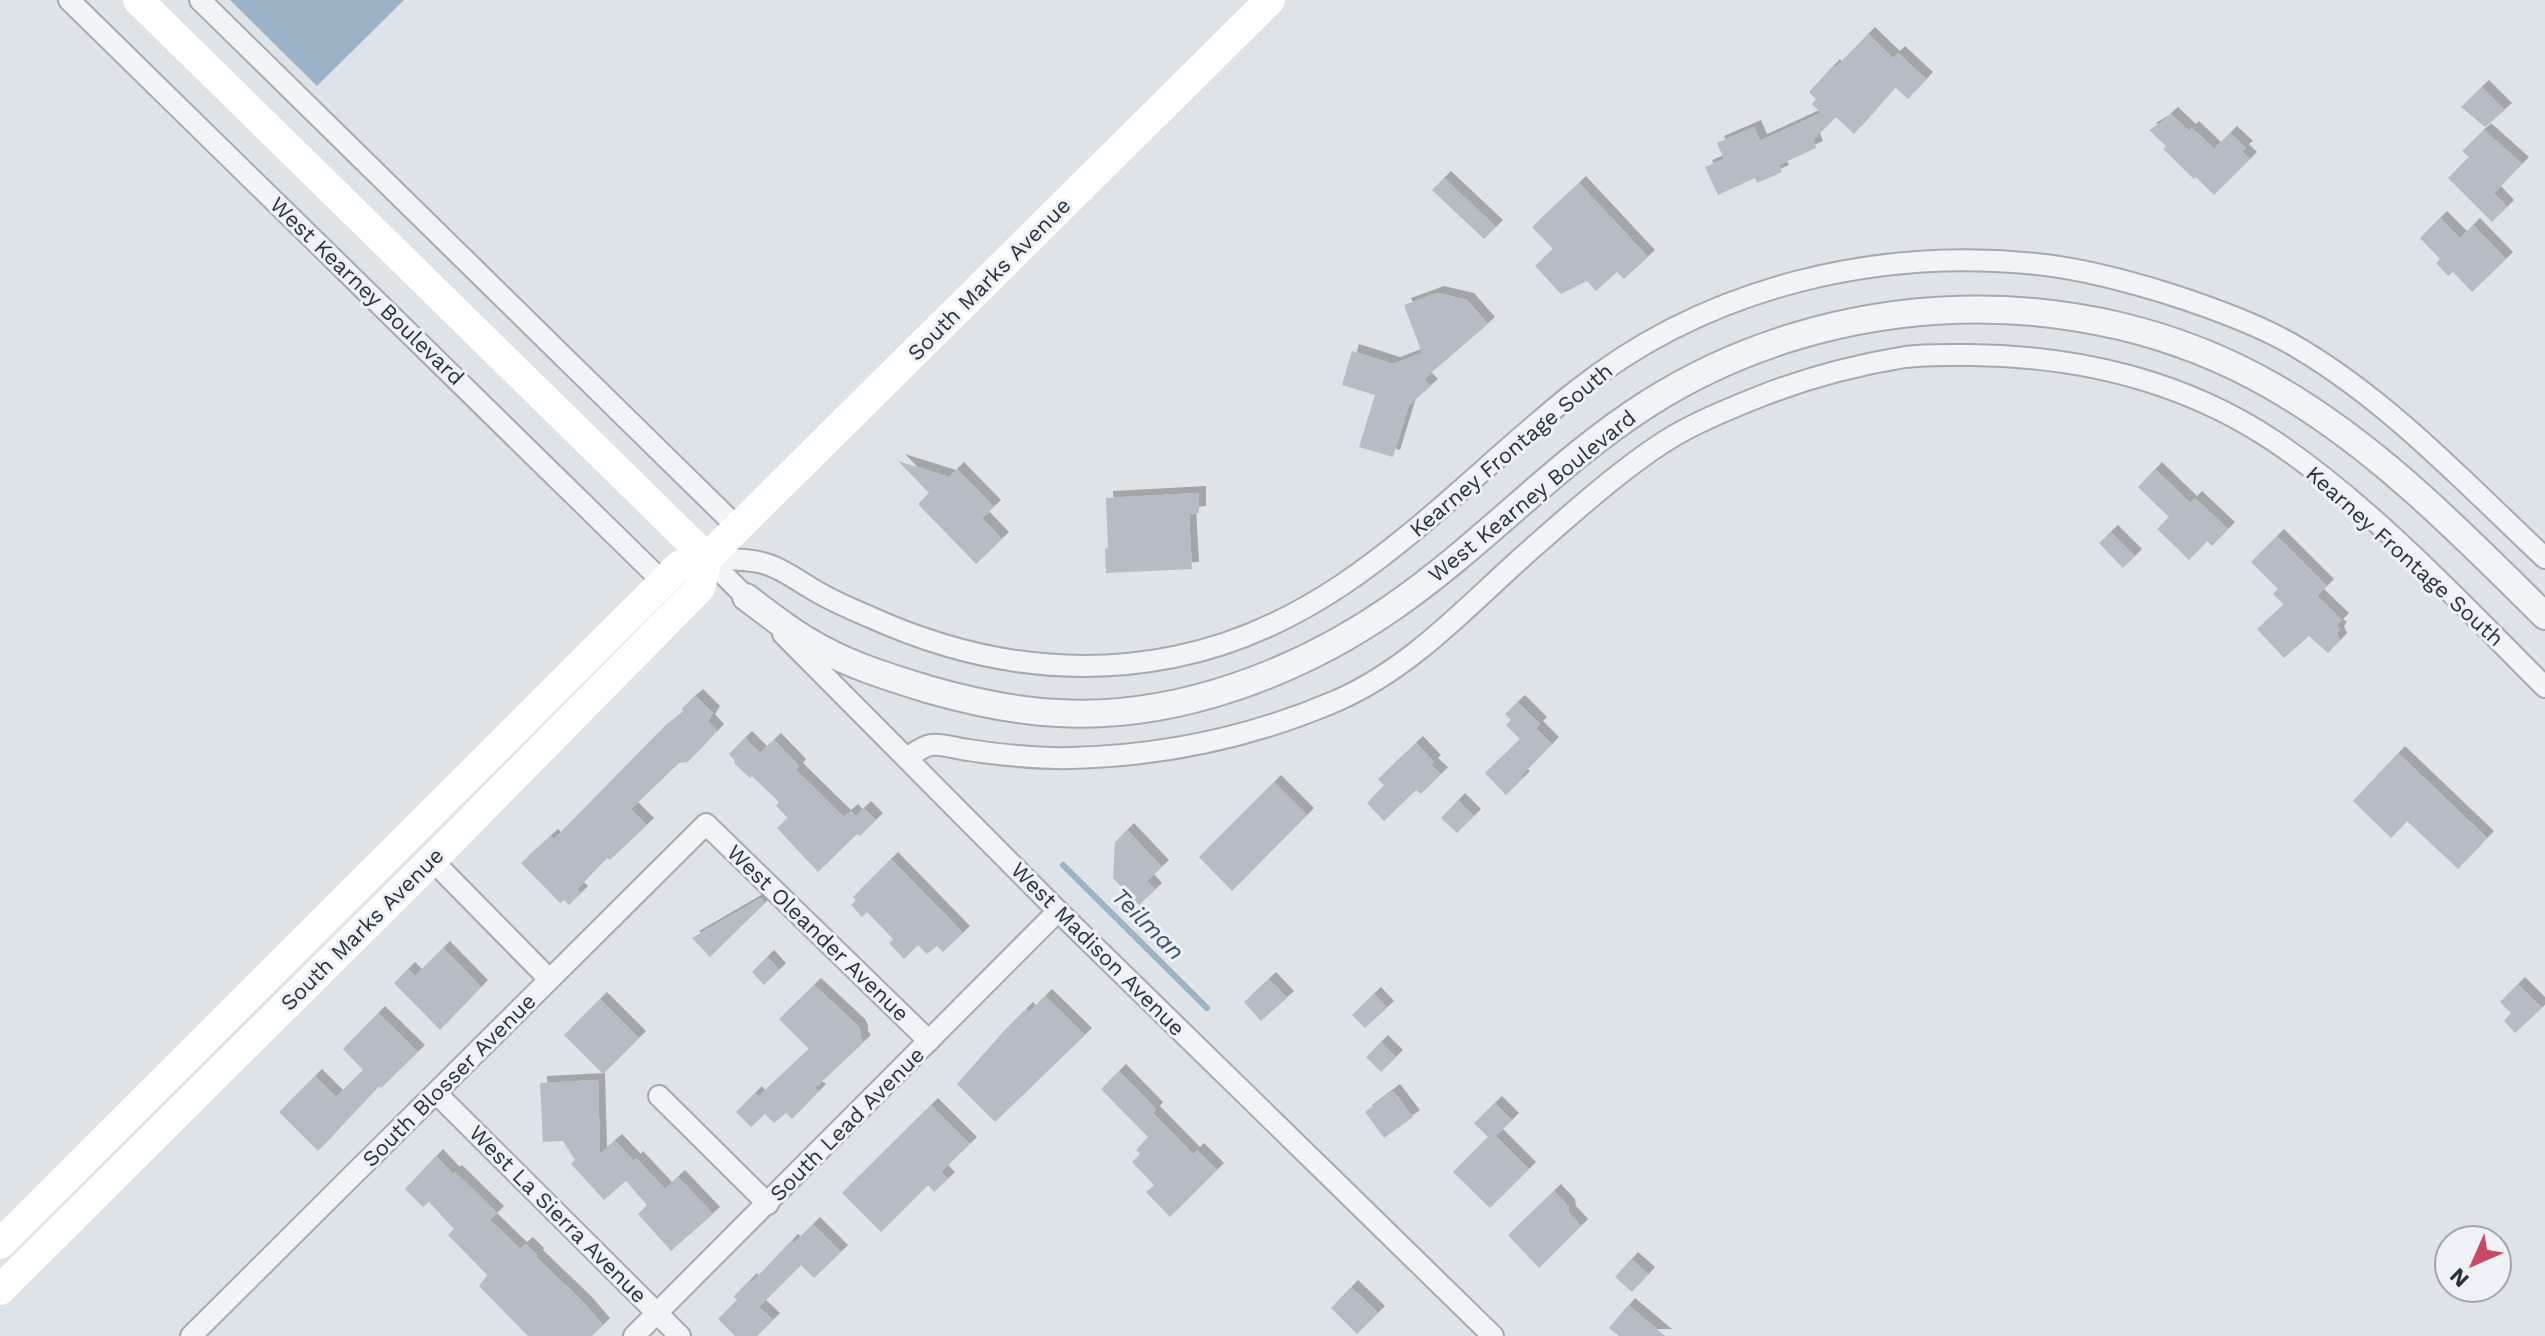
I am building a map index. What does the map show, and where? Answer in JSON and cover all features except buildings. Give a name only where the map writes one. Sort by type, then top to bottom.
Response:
[{"type":"main road","points":[[138,0],[707,558]]},
{"type":"main road","name":"South Marks Avenue","points":[[0,1244],[679,566],[707,558],[1270,0]]},
{"type":"main road","name":"South Marks Avenue","points":[[0,1290],[700,588],[707,558]]},
{"type":"street","name":"West Kearney Boulevard","points":[[69,0],[663,582]]},
{"type":"street","points":[[200,0],[738,528]]},
{"type":"street","name":"Kearney Frontage South","points":[[707,558],[768,564],[826,597],[911,636],[950,648],[1024,663],[1081,667],[1128,665],[1224,646],[1302,612],[1350,581],[1578,389],[1630,353],[1684,323],[1745,297],[1823,274],[1873,265],[1958,259],[2047,265],[2119,279],[2212,308],[2296,346],[2356,387],[2408,429],[2545,558]]},
{"type":"street","name":"West Kearney Boulevard","points":[[746,597],[826,651],[884,676],[953,696],[1061,713],[1146,708],[1196,698],[1250,683],[1298,662],[1395,606],[1597,439],[1650,403],[1711,368],[1779,341],[1851,322],[1901,313],[1968,309],[2055,314],[2138,331],[2223,362],[2268,383],[2341,431],[2402,480],[2545,616]]},
{"type":"street","name":"Kearney Frontage South","points":[[907,758],[929,744],[1068,758],[1187,746],[1269,727],[1341,699],[1394,668],[1437,637],[1528,552],[1624,472],[1668,440],[1723,411],[1803,380],[1910,356],[2018,355],[2153,382],[2199,399],[2272,440],[2328,481],[2436,579],[2545,687]]},
{"type":"street","name":"West Madison Avenue","points":[[707,558],[1058,911],[1493,1336]]},
{"type":"street","name":"South Blosser Avenue","points":[[191,1336],[706,824]]},
{"type":"street","name":"West Oleander Avenue","points":[[706,824],[929,1041]]},
{"type":"street","points":[[432,860],[549,979]]},
{"type":"street","name":"South Lead Avenue","points":[[634,1336],[1058,911]]},
{"type":"street","name":"West La Sierra Avenue","points":[[436,1093],[680,1336]]},
{"type":"street","points":[[659,1096],[768,1204]]},
{"type":"water","points":[[230,0],[404,0],[317,86]]},
{"type":"waterway","name":"Teilman","points":[[1063,865],[1207,1008]]}]
